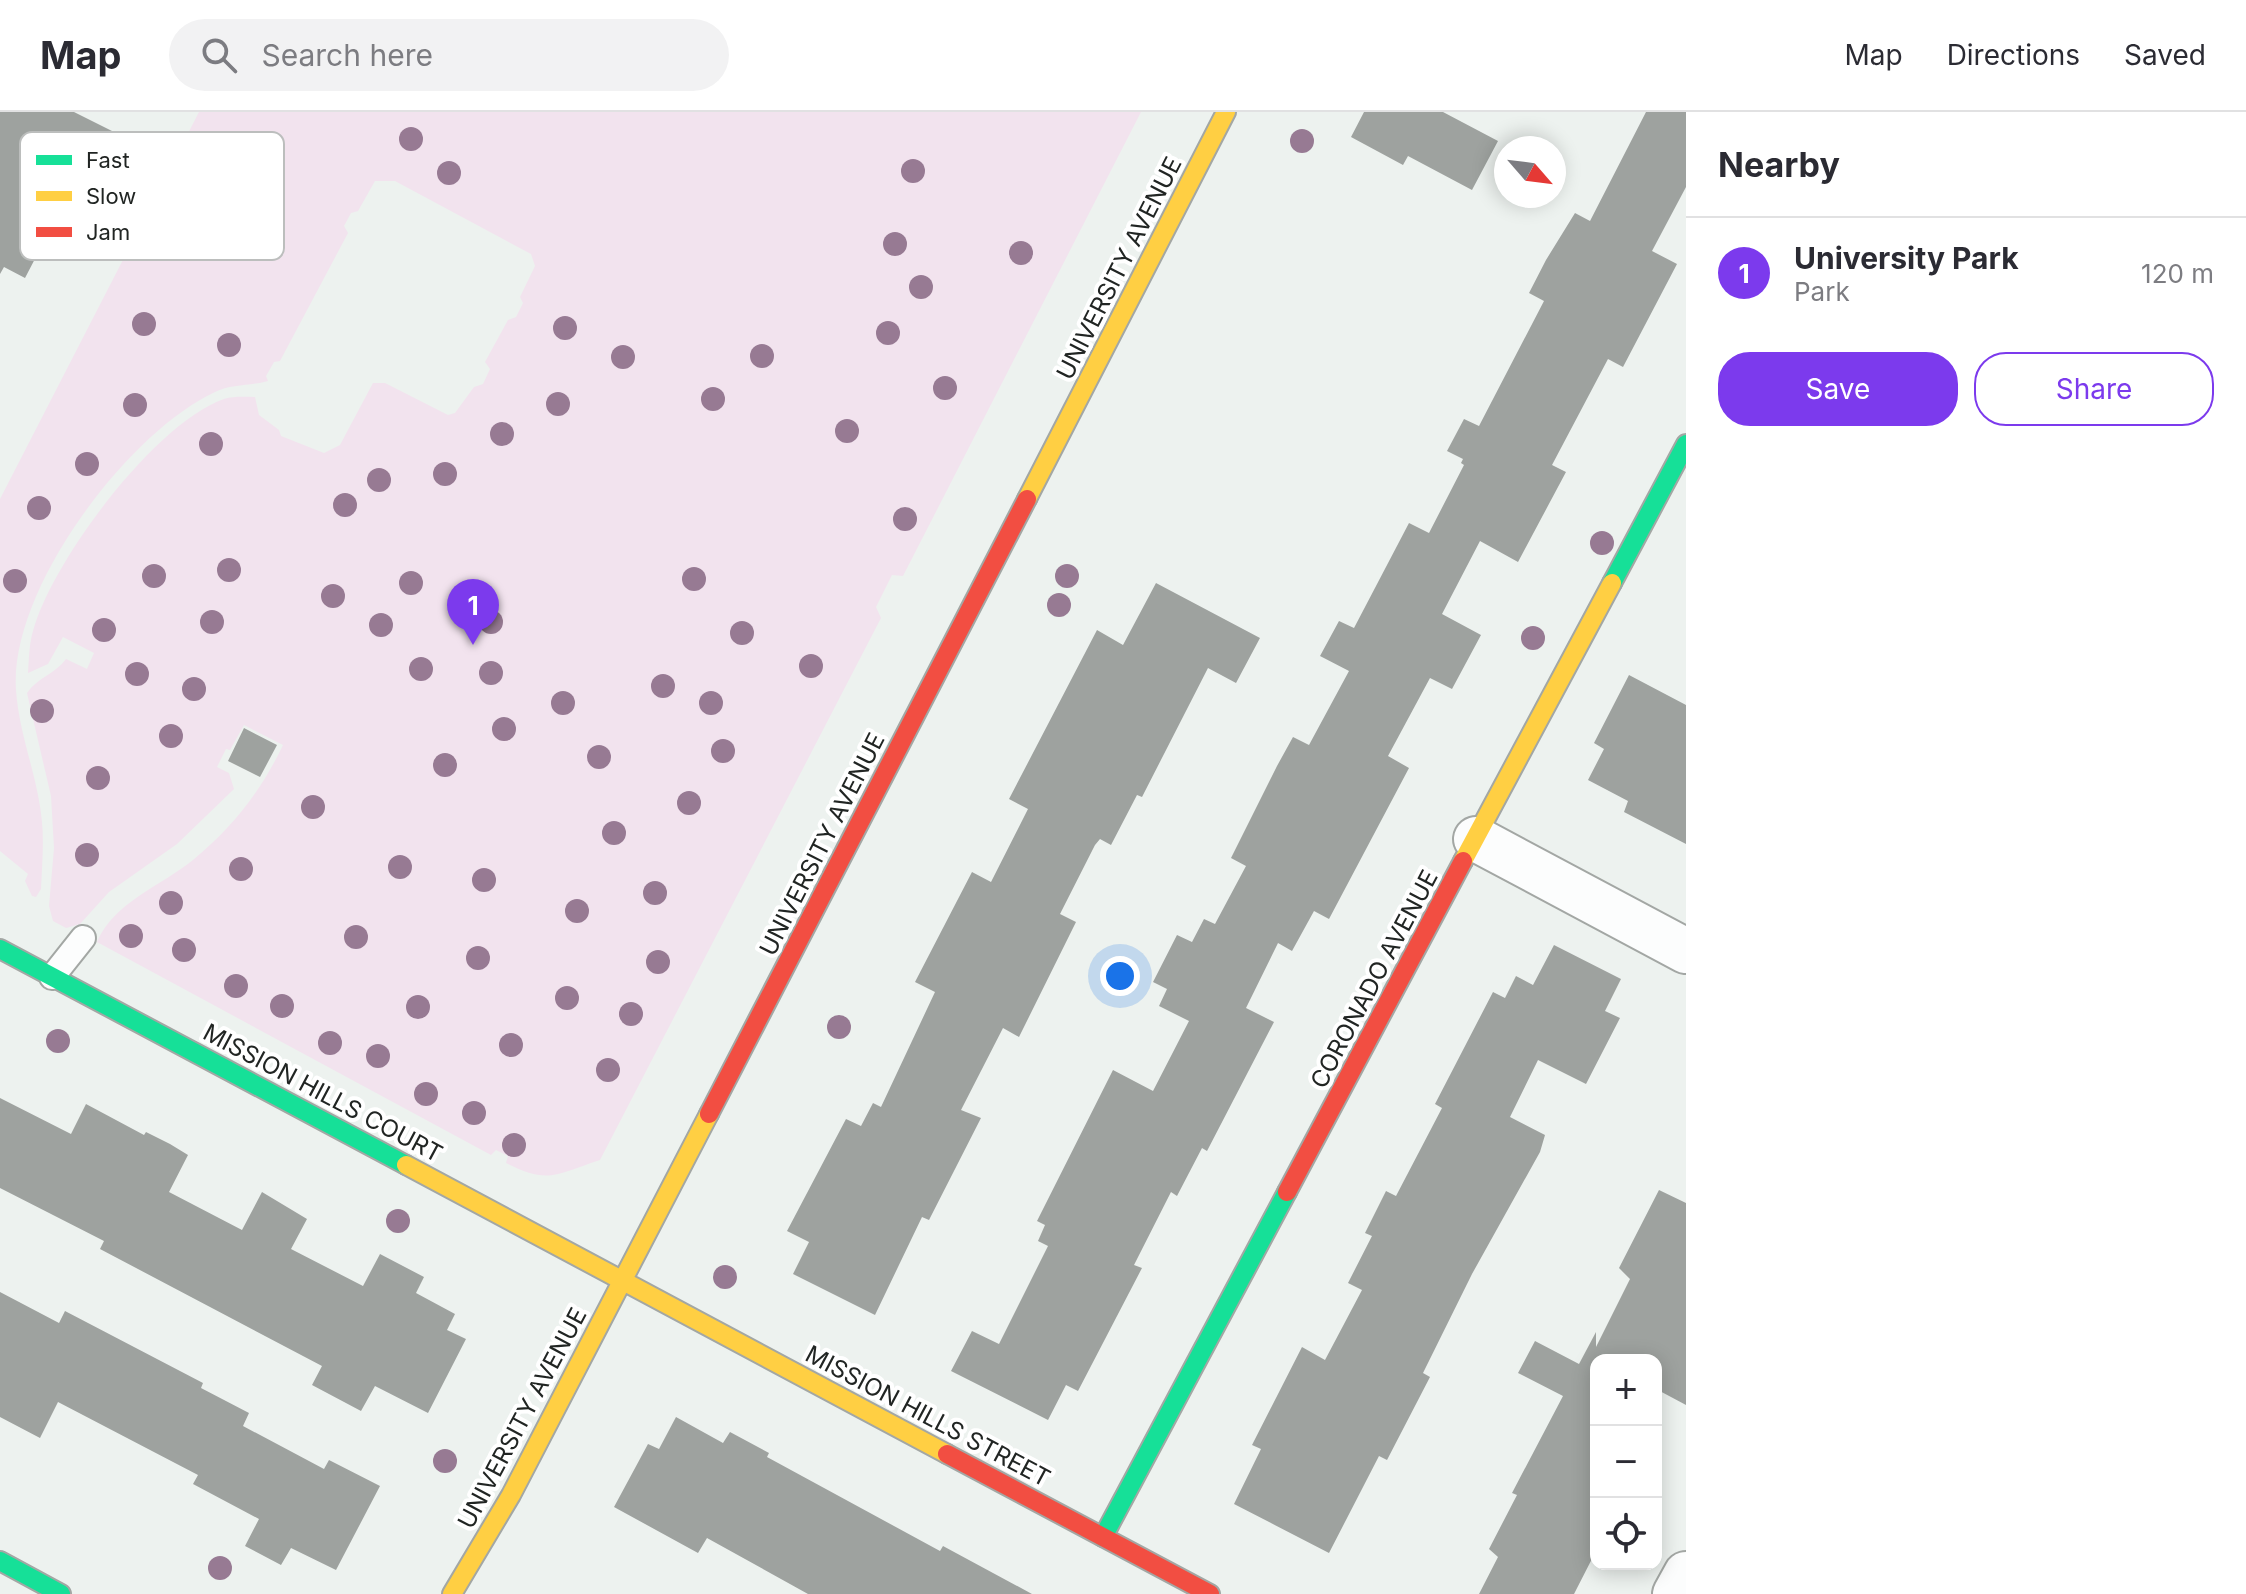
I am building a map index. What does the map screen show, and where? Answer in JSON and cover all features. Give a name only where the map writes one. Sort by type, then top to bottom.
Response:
[{"type":"street","name":"UNIVERSITY AVENUE","points":[[452,1594],[511,1495],[623,1282],[1226,112]]},
{"type":"street","name":"CORONADO AVENUE","points":[[1103,1537],[1686,444]]},
{"type":"street","points":[[1476,839],[1686,951]]},
{"type":"street","name":"MISSION HILLS COURT","points":[[0,949],[623,1282]]},
{"type":"street","name":"MISSION HILLS STREET","points":[[623,1282],[1210,1594]]},
{"type":"street","points":[[0,1561],[61,1594]]},
{"type":"street","points":[[1675,1594],[1686,1574]]},
{"type":"lane","points":[[52,977],[83,938]]},
{"type":"shaded area","points":[[199,112],[1141,112],[903,576],[892,575],[876,607],[881,618],[600,1160],[553,1175],[520,1170],[506,1163],[508,1156],[496,1150],[491,1155],[97,942],[126,905],[193,860],[233,821],[255,793],[283,745],[244,725],[217,767],[229,773],[234,789],[177,844],[109,892],[80,924],[66,928],[53,921],[49,906],[54,848],[51,796],[27,693],[66,659],[87,669],[94,653],[63,637],[48,664],[28,673],[31,641],[44,602],[61,569],[110,498],[138,464],[168,436],[197,413],[228,398],[255,397],[259,415],[279,430],[281,436],[324,453],[340,445],[373,383],[385,383],[448,415],[455,413],[474,387],[483,384],[490,369],[485,362],[508,320],[516,317],[523,303],[520,297],[535,266],[531,254],[395,181],[375,181],[358,211],[351,213],[344,226],[348,233],[280,361],[274,362],[266,376],[268,381],[215,392],[181,412],[146,442],[112,478],[80,519],[53,563],[32,607],[19,650],[16,690],[42,822],[41,889],[36,897],[32,896],[25,881],[28,874],[0,851],[0,499],[123,260],[284,260],[284,132],[189,132]]},
{"type":"building","points":[[0,112],[74,112],[112,131],[20,132],[20,260],[34,260],[25,278],[4,267],[0,274]]},
{"type":"building","points":[[1364,112],[1443,112],[1494,139],[1494,149],[1472,190],[1408,156],[1403,165],[1351,137]]},
{"type":"building","points":[[1646,112],[1686,112],[1686,187],[1652,251],[1677,264],[1623,367],[1608,359],[1552,465],[1566,472],[1518,562],[1480,541],[1442,614],[1481,635],[1452,689],[1430,678],[1388,756],[1409,768],[1329,919],[1314,911],[1292,951],[1278,943],[1246,1008],[1274,1022],[1207,1151],[1202,1148],[1177,1196],[1171,1192],[1134,1265],[1142,1268],[1078,1391],[1066,1385],[1048,1420],[951,1371],[972,1331],[999,1344],[1048,1246],[1038,1241],[1045,1225],[1037,1221],[1113,1070],[1153,1091],[1189,1021],[1159,1006],[1167,989],[1153,982],[1177,935],[1192,942],[1204,919],[1215,924],[1246,866],[1231,858],[1277,766],[1293,737],[1309,745],[1349,671],[1320,656],[1339,621],[1354,628],[1409,523],[1429,533],[1464,465],[1461,463],[1463,459],[1447,451],[1464,419],[1479,426],[1544,301],[1529,293],[1546,260],[1575,213],[1590,221]]},
{"type":"building","points":[[1156,583],[1260,638],[1236,683],[1208,668],[1142,797],[1137,795],[1111,845],[1100,839],[1095,845],[1060,914],[1076,922],[1019,1037],[1003,1028],[961,1110],[981,1118],[929,1220],[922,1217],[875,1315],[793,1274],[809,1242],[787,1231],[846,1119],[861,1126],[873,1103],[881,1107],[935,992],[915,982],[972,872],[991,882],[1028,809],[1009,799],[1097,630],[1123,645]]},
{"type":"building","points":[[1629,675],[1686,705],[1686,844],[1624,812],[1628,801],[1588,780],[1604,749],[1594,743]]},
{"type":"building","points":[[244,728],[277,745],[260,777],[228,761]]},
{"type":"building","points":[[1554,945],[1621,979],[1605,1011],[1620,1018],[1586,1084],[1538,1060],[1510,1117],[1545,1135],[1540,1152],[1472,1274],[1423,1373],[1430,1377],[1387,1460],[1379,1456],[1329,1553],[1234,1504],[1261,1449],[1252,1445],[1302,1347],[1325,1360],[1362,1290],[1348,1283],[1372,1236],[1365,1233],[1386,1191],[1396,1196],[1442,1108],[1435,1104],[1493,992],[1505,998],[1516,976],[1533,985]]},
{"type":"building","points":[[0,1098],[71,1134],[86,1104],[144,1135],[146,1132],[170,1144],[188,1155],[169,1192],[242,1230],[262,1192],[307,1219],[291,1249],[363,1286],[380,1254],[424,1277],[416,1293],[455,1314],[447,1330],[466,1339],[428,1413],[375,1386],[361,1411],[312,1385],[322,1366],[100,1249],[104,1241],[0,1188]]},
{"type":"building","points":[[1659,1190],[1686,1203],[1686,1405],[1662,1392],[1662,1354],[1590,1354],[1590,1563],[1574,1594],[1479,1594],[1498,1557],[1489,1549],[1517,1495],[1512,1493],[1563,1396],[1518,1373],[1535,1341],[1579,1364],[1596,1332],[1596,1347],[1630,1279],[1619,1268]]},
{"type":"building","points":[[0,1292],[59,1323],[65,1311],[203,1383],[201,1388],[249,1413],[243,1426],[324,1469],[329,1460],[380,1486],[336,1570],[291,1548],[281,1565],[245,1546],[259,1519],[193,1484],[198,1475],[58,1402],[40,1438],[0,1417]]},
{"type":"building","points":[[676,1417],[723,1443],[730,1432],[769,1453],[767,1457],[940,1551],[943,1546],[1032,1594],[808,1594],[707,1538],[698,1553],[614,1507],[648,1444],[659,1449]]},
{"type":"traffic: fast","points":[[1612,583],[1686,444]]},
{"type":"traffic: fast","points":[[0,949],[406,1165]]},
{"type":"traffic: fast","points":[[1103,1537],[1287,1192]]},
{"type":"traffic: fast","points":[[0,1561],[61,1594]]},
{"type":"traffic: slow","points":[[1027,499],[1226,112]]},
{"type":"traffic: slow","points":[[1463,861],[1612,583]]},
{"type":"traffic: slow","points":[[452,1594],[511,1495],[709,1114]]},
{"type":"traffic: slow","points":[[406,1165],[947,1454]]},
{"type":"traffic: jam","points":[[709,1114],[1027,499]]},
{"type":"traffic: jam","points":[[1287,1192],[1463,861]]},
{"type":"traffic: jam","points":[[947,1454],[1210,1594]]},
{"type":"place","name":"University Park","points":[[473,645]]}]
